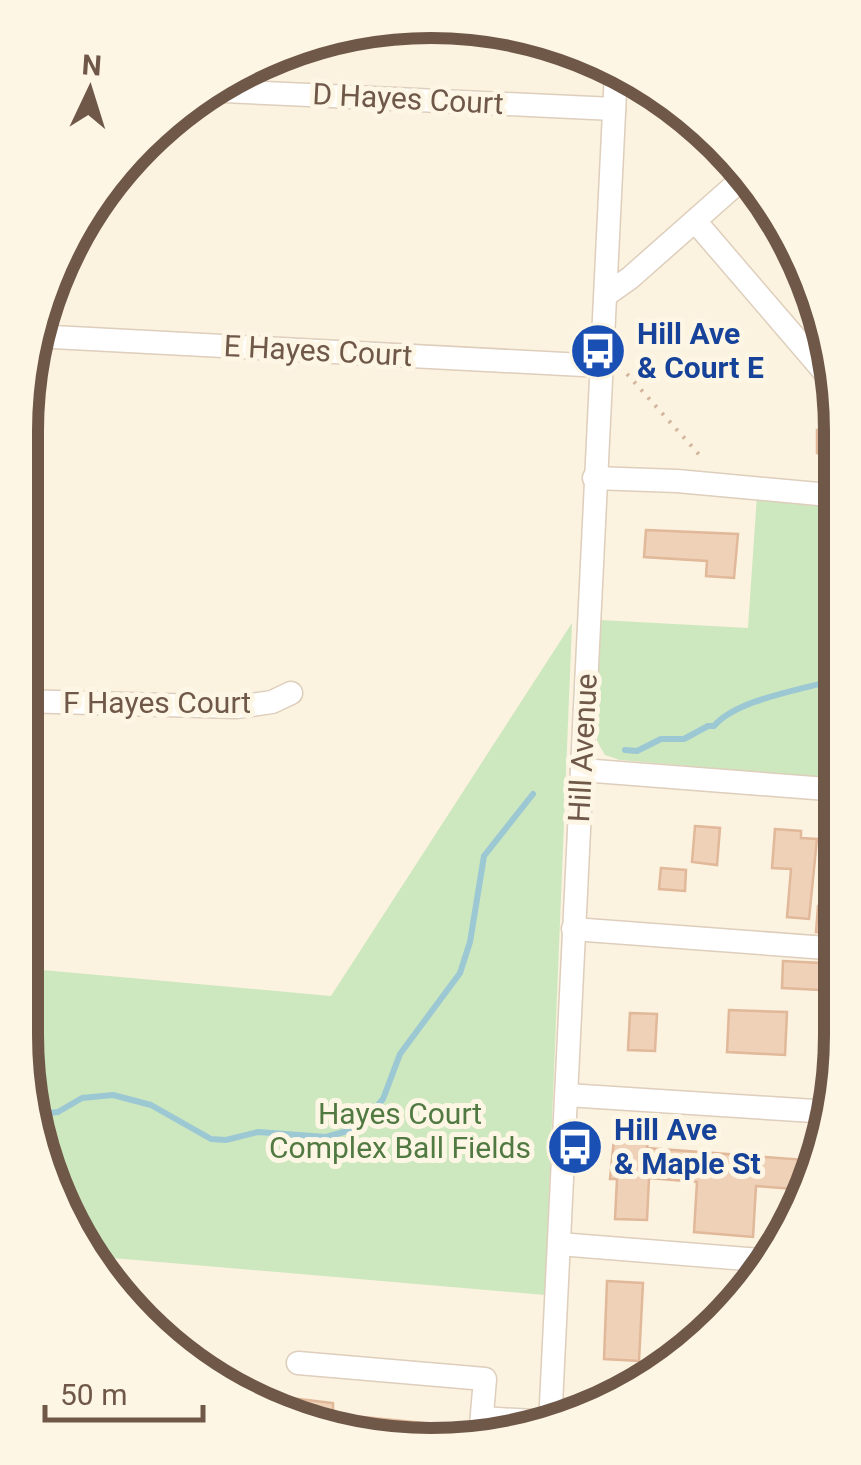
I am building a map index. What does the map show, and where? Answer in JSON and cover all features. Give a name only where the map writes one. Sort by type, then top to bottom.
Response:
[{"type":"street","name":"Hill Avenue","points":[[552,1409],[615,84]]},
{"type":"street","name":"D Hayes Court","points":[[232,91],[614,109]]},
{"type":"street","points":[[606,295],[736,184]]},
{"type":"street","points":[[695,221],[818,364]]},
{"type":"street","name":"E Hayes Court","points":[[49,337],[602,366]]},
{"type":"street","points":[[594,478],[824,495]]},
{"type":"street","name":"F Hayes Court","points":[[38,701],[237,707],[272,702],[292,692]]},
{"type":"street","points":[[582,770],[824,789]]},
{"type":"street","points":[[573,929],[824,948]]},
{"type":"street","points":[[566,1094],[816,1111]]},
{"type":"street","points":[[560,1244],[752,1259]]},
{"type":"street","points":[[298,1363],[485,1379],[481,1424]]},
{"type":"path","points":[[627,374],[727,486]]},
{"type":"green space","points":[[757,495],[824,500],[824,778],[620,760],[605,755],[597,741],[600,620],[748,628]]},
{"type":"green space","name":"Hayes Court Complex Ball Fields","points":[[572,623],[545,1295],[107,1258],[67,1185],[51,1136],[38,1060],[38,970],[331,996]]},
{"type":"building","points":[[817,430],[824,430],[824,453],[817,453]]},
{"type":"building","points":[[646,530],[738,534],[734,578],[706,576],[707,561],[644,557]]},
{"type":"building","points":[[695,826],[720,828],[717,865],[692,862]]},
{"type":"building","points":[[775,829],[801,831],[801,838],[817,839],[809,919],[787,917],[791,869],[772,868]]},
{"type":"building","points":[[661,868],[686,870],[685,891],[659,889]]},
{"type":"building","points":[[818,906],[824,907],[824,933],[816,932]]},
{"type":"building","points":[[783,961],[824,963],[824,990],[782,988]]},
{"type":"building","points":[[729,1010],[787,1012],[785,1055],[727,1052]]},
{"type":"building","points":[[630,1013],[657,1014],[655,1051],[628,1050]]},
{"type":"building","points":[[614,1139],[648,1142],[647,1148],[803,1160],[792,1189],[756,1186],[753,1237],[694,1232],[697,1182],[649,1178],[647,1220],[615,1219],[617,1179],[610,1179]]},
{"type":"building","points":[[607,1281],[643,1283],[639,1361],[604,1359]]},
{"type":"building","points":[[282,1399],[333,1403],[333,1414],[425,1423],[425,1428],[354,1420],[304,1407]]},
{"type":"waterway","points":[[625,750],[637,751],[661,739],[684,739],[714,726],[739,708],[824,683]]},
{"type":"waterway","points":[[46,1113],[58,1112],[82,1098],[113,1095],[151,1105],[211,1139],[226,1140],[258,1132],[326,1137],[358,1128],[383,1099],[400,1054],[460,973],[470,942],[484,856],[533,794]]},
{"type":"place","name":"Hill Ave & Court E","points":[[598,351]]},
{"type":"place","name":"Hill Ave & Maple St","points":[[575,1147]]}]
